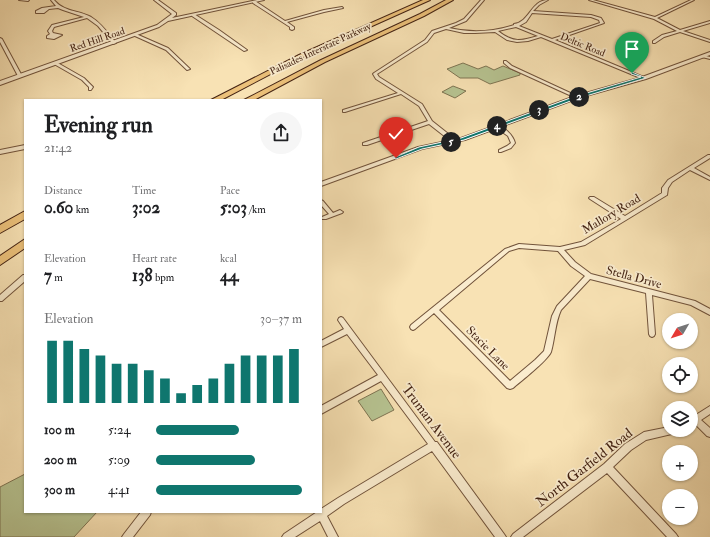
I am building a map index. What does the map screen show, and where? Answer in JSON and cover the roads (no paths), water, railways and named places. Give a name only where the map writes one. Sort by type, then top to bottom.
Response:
[{"type":"highway","name":"Palisades Interstate Parkway","points":[[216,99],[309,52],[427,0]]},
{"type":"highway","name":"Palisades Interstate Parkway","points":[[250,99],[314,65],[422,15],[450,0]]},
{"type":"highway","points":[[0,230],[24,215]]},
{"type":"highway","points":[[0,261],[24,244]]},
{"type":"street","points":[[20,0],[28,0]]},
{"type":"street","points":[[52,0],[58,7]]},
{"type":"street","points":[[156,0],[175,14],[167,20]]},
{"type":"street","name":"Red Hill Road","points":[[0,83],[136,35],[154,28],[167,20],[262,0]]},
{"type":"street","points":[[454,141],[430,122],[421,105],[377,78],[375,74],[426,41],[433,32],[465,20],[483,0]]},
{"type":"street","points":[[446,28],[458,32],[496,31],[525,21],[536,5],[547,0]]},
{"type":"street","points":[[590,0],[656,18],[680,31],[710,41]]},
{"type":"street","points":[[602,3],[608,0]]},
{"type":"street","points":[[656,18],[693,0]]},
{"type":"street","points":[[254,2],[292,26],[292,29]]},
{"type":"street","points":[[48,9],[58,7],[87,16],[93,20],[114,43]]},
{"type":"street","points":[[285,22],[324,10],[342,8]]},
{"type":"street","points":[[532,12],[591,16],[600,19],[602,23],[552,40]]},
{"type":"street","points":[[193,15],[245,50]]},
{"type":"street","points":[[52,34],[50,31],[53,26],[87,16]]},
{"type":"street","points":[[654,42],[663,36],[710,22]]},
{"type":"street","name":"Deltic Road","points":[[515,25],[644,78]]},
{"type":"street","points":[[496,31],[503,38],[517,42],[541,36]]},
{"type":"street","points":[[136,35],[167,49],[188,69]]},
{"type":"street","points":[[0,39],[20,76]]},
{"type":"street","points":[[322,184],[420,148],[454,141],[577,98],[644,78],[710,53]]},
{"type":"street","points":[[703,56],[710,58]]},
{"type":"street","points":[[505,62],[511,67],[577,98]]},
{"type":"street","points":[[55,63],[83,79],[90,89]]},
{"type":"street","points":[[344,111],[401,93]]},
{"type":"street","points":[[365,144],[430,122]]},
{"type":"street","points":[[497,126],[513,139],[512,145],[501,151]]},
{"type":"street","points":[[0,152],[24,147]]},
{"type":"street","name":"Mallory Road","points":[[413,327],[507,250],[520,246],[560,249],[583,244],[665,194],[665,188],[670,181],[710,156]]},
{"type":"street","points":[[691,169],[710,179]]},
{"type":"street","points":[[592,198],[625,219]]},
{"type":"street","points":[[322,203],[332,215]]},
{"type":"street","points":[[324,218],[340,212]]},
{"type":"street","name":"Stella Drive","points":[[560,249],[573,264],[589,276],[692,303],[710,312]]},
{"type":"street","name":"Stacie Lane","points":[[435,310],[510,386],[538,362],[547,352],[554,316],[559,308],[589,276]]},
{"type":"street","points":[[0,299],[24,278]]},
{"type":"street","points":[[649,292],[652,334]]},
{"type":"street","name":"Truman Avenue","points":[[341,320],[501,537]]},
{"type":"street","points":[[322,343],[348,330]]},
{"type":"street","points":[[322,409],[382,376]]},
{"type":"street","points":[[698,418],[710,410]]},
{"type":"street","points":[[698,425],[710,433]]},
{"type":"street","name":"North Garfield Road","points":[[516,537],[607,467],[628,446],[644,436],[662,432]]},
{"type":"street","points":[[287,537],[434,445]]},
{"type":"street","points":[[607,467],[673,537]]},
{"type":"street","points":[[127,537],[146,513]]},
{"type":"street","points":[[322,514],[333,537]]}]
